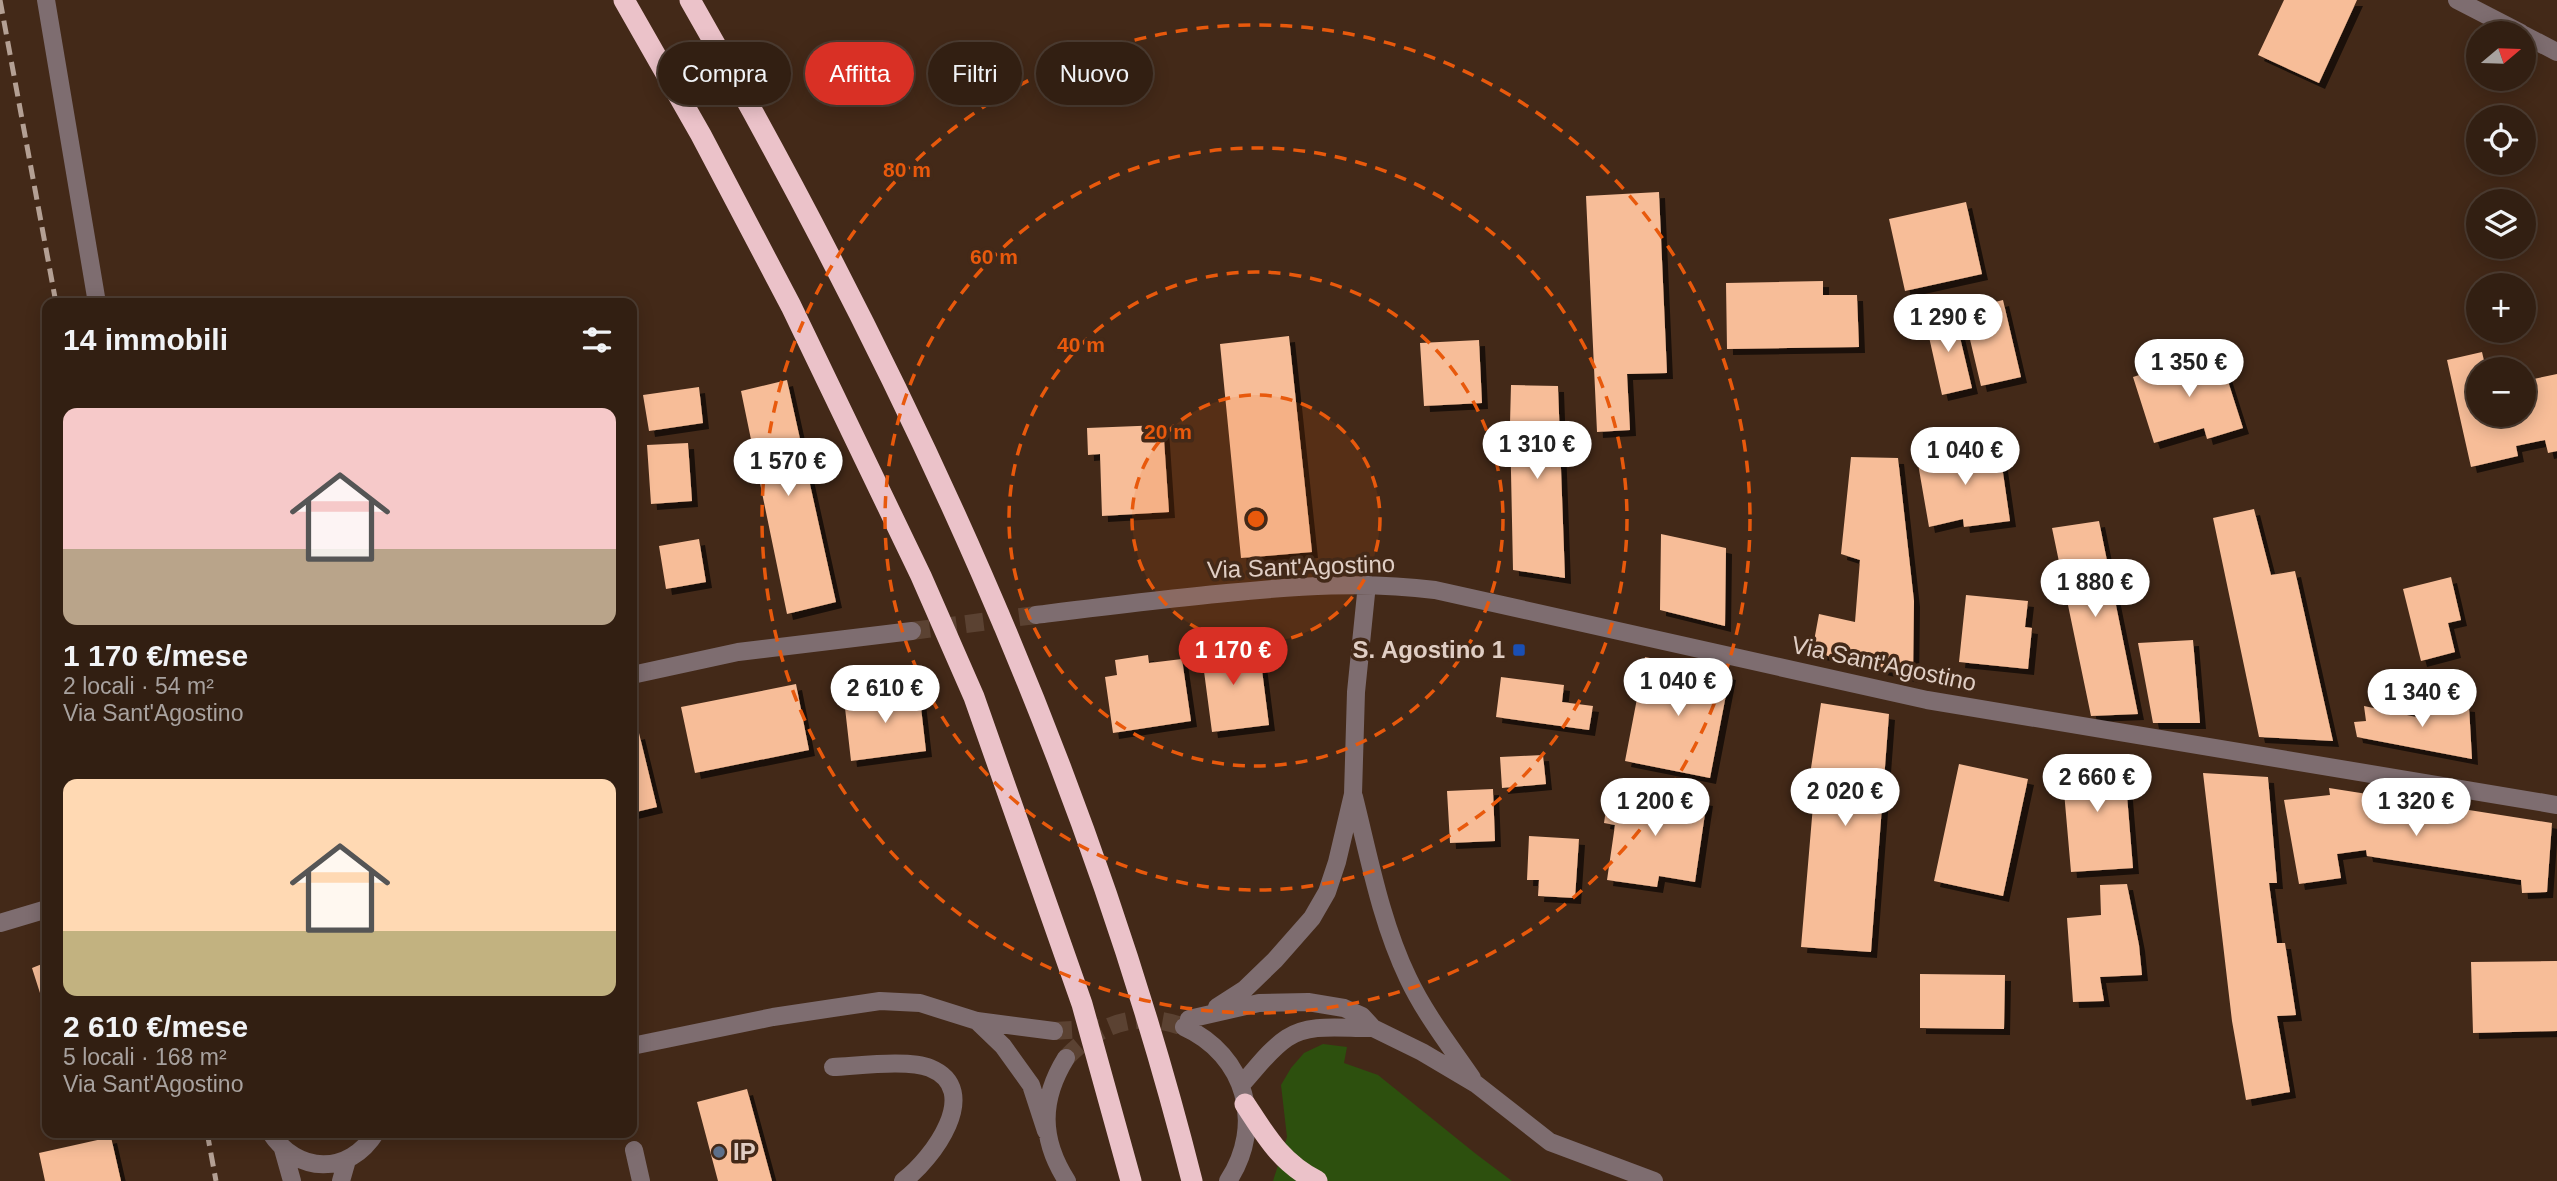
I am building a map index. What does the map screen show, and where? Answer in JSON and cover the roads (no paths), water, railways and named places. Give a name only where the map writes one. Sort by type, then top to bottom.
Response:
[{"type":"highway","points":[[624,0],[701,135],[791,306],[921,576],[974,697],[1082,1004],[1131,1181]]},
{"type":"highway","points":[[690,0],[757,116],[844,282],[936,469],[978,567],[1048,734],[1084,831],[1140,996],[1192,1181]]},
{"type":"highway","points":[[1243,1094],[1273,1149],[1305,1175],[1317,1181]]},
{"type":"street","points":[[46,0],[96,298]]},
{"type":"street","points":[[2457,0],[2497,21]]},
{"type":"street","points":[[2536,41],[2557,52]]},
{"type":"street","points":[[1228,1181],[1242,1154],[1246,1138],[1248,1119],[1243,1094],[1223,1054],[1186,1023],[1208,1013],[1245,989],[1312,918],[1327,892],[1353,794],[1356,692],[1367,584]]},
{"type":"street","name":"Via Sant'Agostino","points":[[1036,615],[1289,587],[1367,584],[1435,590],[1927,700],[2557,805]]},
{"type":"street","points":[[637,673],[738,652],[912,631]]},
{"type":"street","points":[[1353,794],[1384,912],[1408,978],[1432,1020],[1476,1084]]},
{"type":"street","points":[[0,923],[42,910]]},
{"type":"street","points":[[637,1045],[773,1017],[872,1002],[920,1003],[977,1021],[1054,1031]]},
{"type":"street","points":[[1208,1013],[1259,1003],[1308,1002],[1344,1008],[1362,1016],[1373,1028],[1422,1052],[1476,1084],[1550,1142],[1654,1181]]},
{"type":"street","points":[[977,1021],[1003,1046],[1031,1085],[1046,1131],[1057,1181]]},
{"type":"street","points":[[1243,1094],[1284,1040],[1294,1034],[1312,1028],[1373,1028]]},
{"type":"street","points":[[1046,1131],[1047,1099],[1066,1058]]},
{"type":"street","points":[[833,1067],[906,1064],[927,1066],[941,1073],[951,1087],[952,1118],[941,1139],[903,1181]]},
{"type":"street","points":[[275,1138],[284,1149],[312,1164],[346,1160],[366,1146],[372,1138]]},
{"type":"street","points":[[284,1149],[292,1181]]},
{"type":"street","points":[[634,1150],[641,1181]]},
{"type":"street","points":[[341,1181],[346,1160]]},
{"type":"street","points":[[1054,1162],[1066,1181]]},
{"type":"tunnel","points":[[912,631],[1036,615]]},
{"type":"tunnel","points":[[1066,1058],[1092,1036],[1120,1023],[1151,1020],[1184,1027]]},
{"type":"tunnel","points":[[1054,1031],[1102,1028]]},
{"type":"railway","points":[[0,0],[55,298]]},
{"type":"railway","points":[[208,1138],[216,1181]]},
{"type":"place","name":"S. Agostino 1","points":[[1519,650]]},
{"type":"place","name":"IP","points":[[719,1152]]}]
